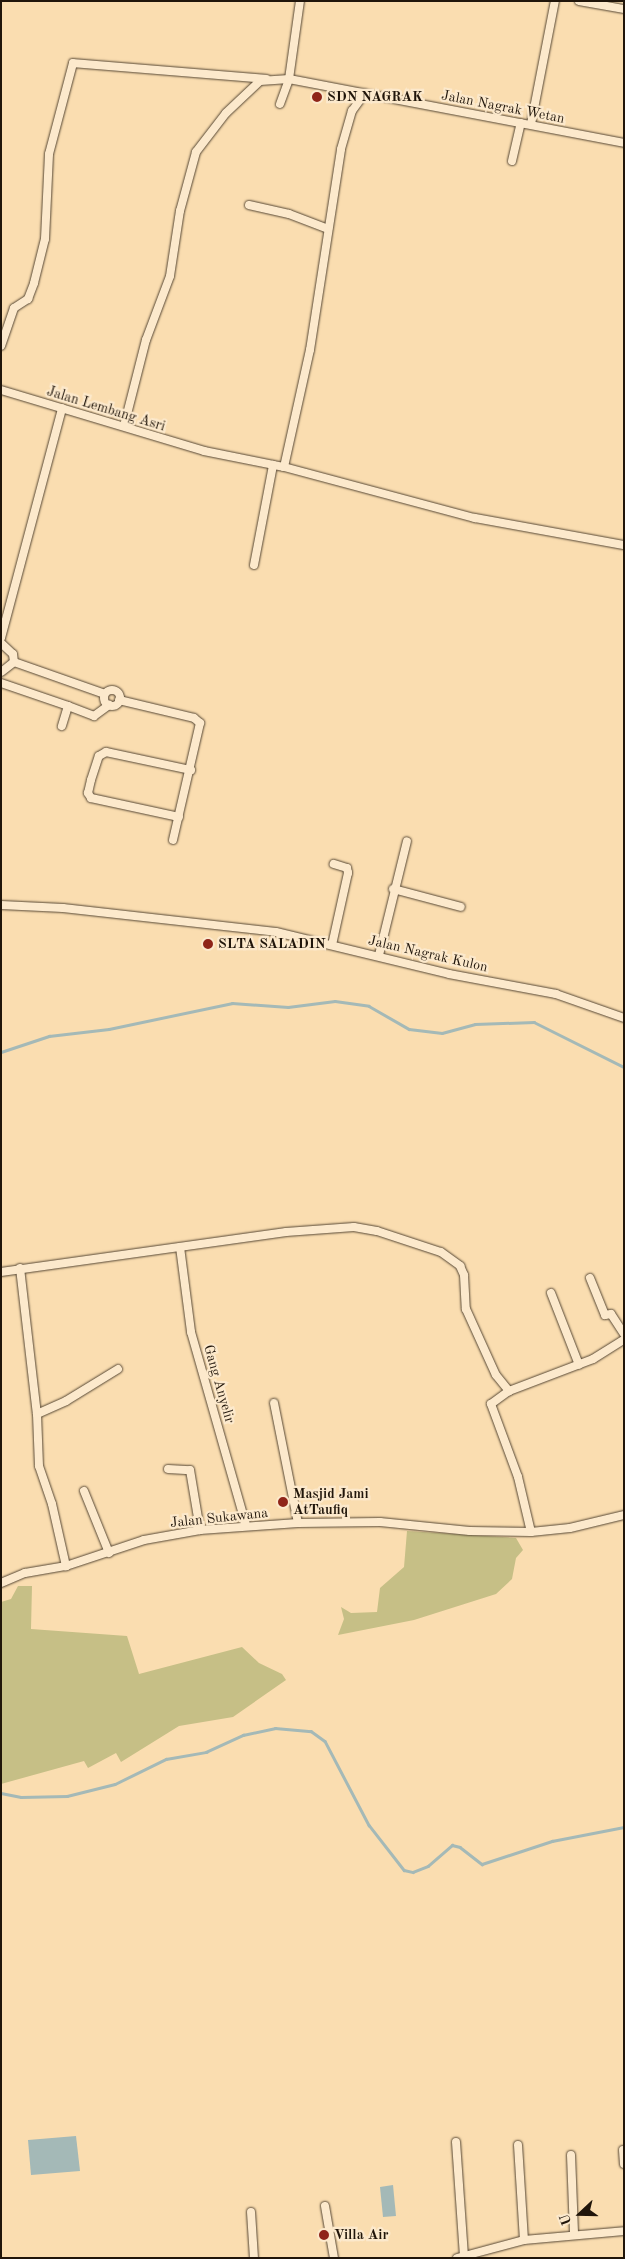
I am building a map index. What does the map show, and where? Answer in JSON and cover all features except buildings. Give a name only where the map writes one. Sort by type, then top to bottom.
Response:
[{"type":"street","points":[[280,104],[289,79],[300,1]]},
{"type":"street","points":[[531,124],[554,1]]},
{"type":"street","points":[[579,1],[624,9]]},
{"type":"street","name":"Jalan Nagrak Wetan","points":[[1,346],[14,308],[28,299],[34,283],[45,234],[47,161],[73,63],[266,79],[289,79],[624,143]]},
{"type":"street","points":[[124,426],[146,340],[170,276],[180,211],[196,152],[249,89],[266,79]]},
{"type":"street","points":[[284,467],[310,350],[343,140],[352,111],[365,93]]},
{"type":"street","points":[[512,161],[521,123]]},
{"type":"street","points":[[249,205],[289,214],[328,229]]},
{"type":"street","name":"Jalan Lembang Asri","points":[[1,390],[204,451],[284,467],[476,518],[624,545]]},
{"type":"street","points":[[1,638],[62,408]]},
{"type":"street","points":[[254,566],[273,465]]},
{"type":"street","points":[[1,643],[13,654],[14,662]]},
{"type":"street","points":[[1,672],[14,662]]},
{"type":"street","points":[[14,662],[105,694],[114,690],[119,700]]},
{"type":"street","points":[[1,683],[94,716],[119,700],[198,720],[200,726],[191,770],[173,840]]},
{"type":"street","points":[[105,694],[104,699],[109,705]]},
{"type":"street","points":[[62,726],[68,706]]},
{"type":"street","points":[[179,816],[91,798],[88,793],[91,780],[99,756],[106,752],[191,770]]},
{"type":"street","points":[[379,955],[393,889],[407,841]]},
{"type":"street","points":[[332,945],[348,873],[347,868],[334,864]]},
{"type":"street","points":[[393,889],[461,907]]},
{"type":"street","name":"Jalan Nagrak Kulon","points":[[1,905],[63,908],[268,930],[379,955],[449,974],[556,994],[624,1018]]},
{"type":"street","points":[[1,1272],[286,1232],[354,1227],[407,1240],[441,1252],[462,1270],[466,1309],[496,1375],[509,1391]]},
{"type":"street","name":"Gang Anyelir","points":[[180,1247],[191,1332],[246,1525]]},
{"type":"street","points":[[20,1268],[38,1414],[39,1466],[52,1504],[66,1566]]},
{"type":"street","points":[[590,1278],[605,1315],[611,1314],[624,1334]]},
{"type":"street","points":[[551,1293],[579,1365]]},
{"type":"street","points":[[531,1532],[518,1476],[491,1406],[509,1391],[579,1365],[624,1340]]},
{"type":"street","points":[[38,1414],[66,1401],[118,1369]]},
{"type":"street","points":[[274,1402],[298,1523]]},
{"type":"street","points":[[168,1469],[190,1470],[200,1530]]},
{"type":"street","points":[[84,1491],[109,1553]]},
{"type":"street","name":"Jalan Sukawana","points":[[1,1583],[25,1573],[66,1566],[144,1540],[200,1530],[246,1525],[380,1522],[470,1531],[531,1532],[570,1528],[624,1515]]},
{"type":"street","points":[[456,2142],[460,2257],[524,2240],[624,2231]]},
{"type":"street","points":[[518,2145],[524,2240]]},
{"type":"street","points":[[623,2150],[624,2164]]},
{"type":"street","points":[[571,2154],[574,2234]]},
{"type":"street","points":[[324,2206],[334,2258]]},
{"type":"street","points":[[251,2212],[254,2258]]},
{"type":"shaded area","points":[[407,1531],[516,1538],[523,1550],[516,1558],[512,1579],[496,1594],[414,1620],[338,1635],[344,1619],[341,1607],[351,1613],[377,1612],[380,1588],[404,1567]]},
{"type":"shaded area","points":[[18,1586],[32,1586],[31,1629],[127,1636],[139,1674],[242,1647],[259,1663],[282,1674],[286,1680],[233,1717],[179,1726],[121,1762],[116,1753],[88,1768],[84,1761],[1,1784],[1,1602],[11,1599]]},
{"type":"shaded area","points":[[76,2136],[80,2171],[31,2175],[28,2140]]},
{"type":"shaded area","points":[[393,2185],[396,2216],[383,2217],[380,2187]]},
{"type":"waterway","points":[[1,1052],[49,1036],[109,1029],[232,1003],[288,1007],[335,1001],[369,1006],[409,1029],[442,1033],[475,1024],[534,1022],[624,1067]]},
{"type":"waterway","points":[[1,1793],[21,1797],[67,1796],[115,1784],[166,1759],[206,1752],[243,1735],[275,1728],[311,1731],[325,1741],[369,1825],[404,1870],[413,1872],[428,1866],[452,1845],[460,1847],[482,1864],[552,1841],[624,1827]]},
{"type":"place","name":"SDN NAGRAK","points":[[317,97]]},
{"type":"place","name":"SLTA SALADIN","points":[[208,944]]},
{"type":"place","name":"Masjid Jami AtTaufiq","points":[[283,1502]]},
{"type":"place","name":"Villa Air","points":[[324,2235]]}]
